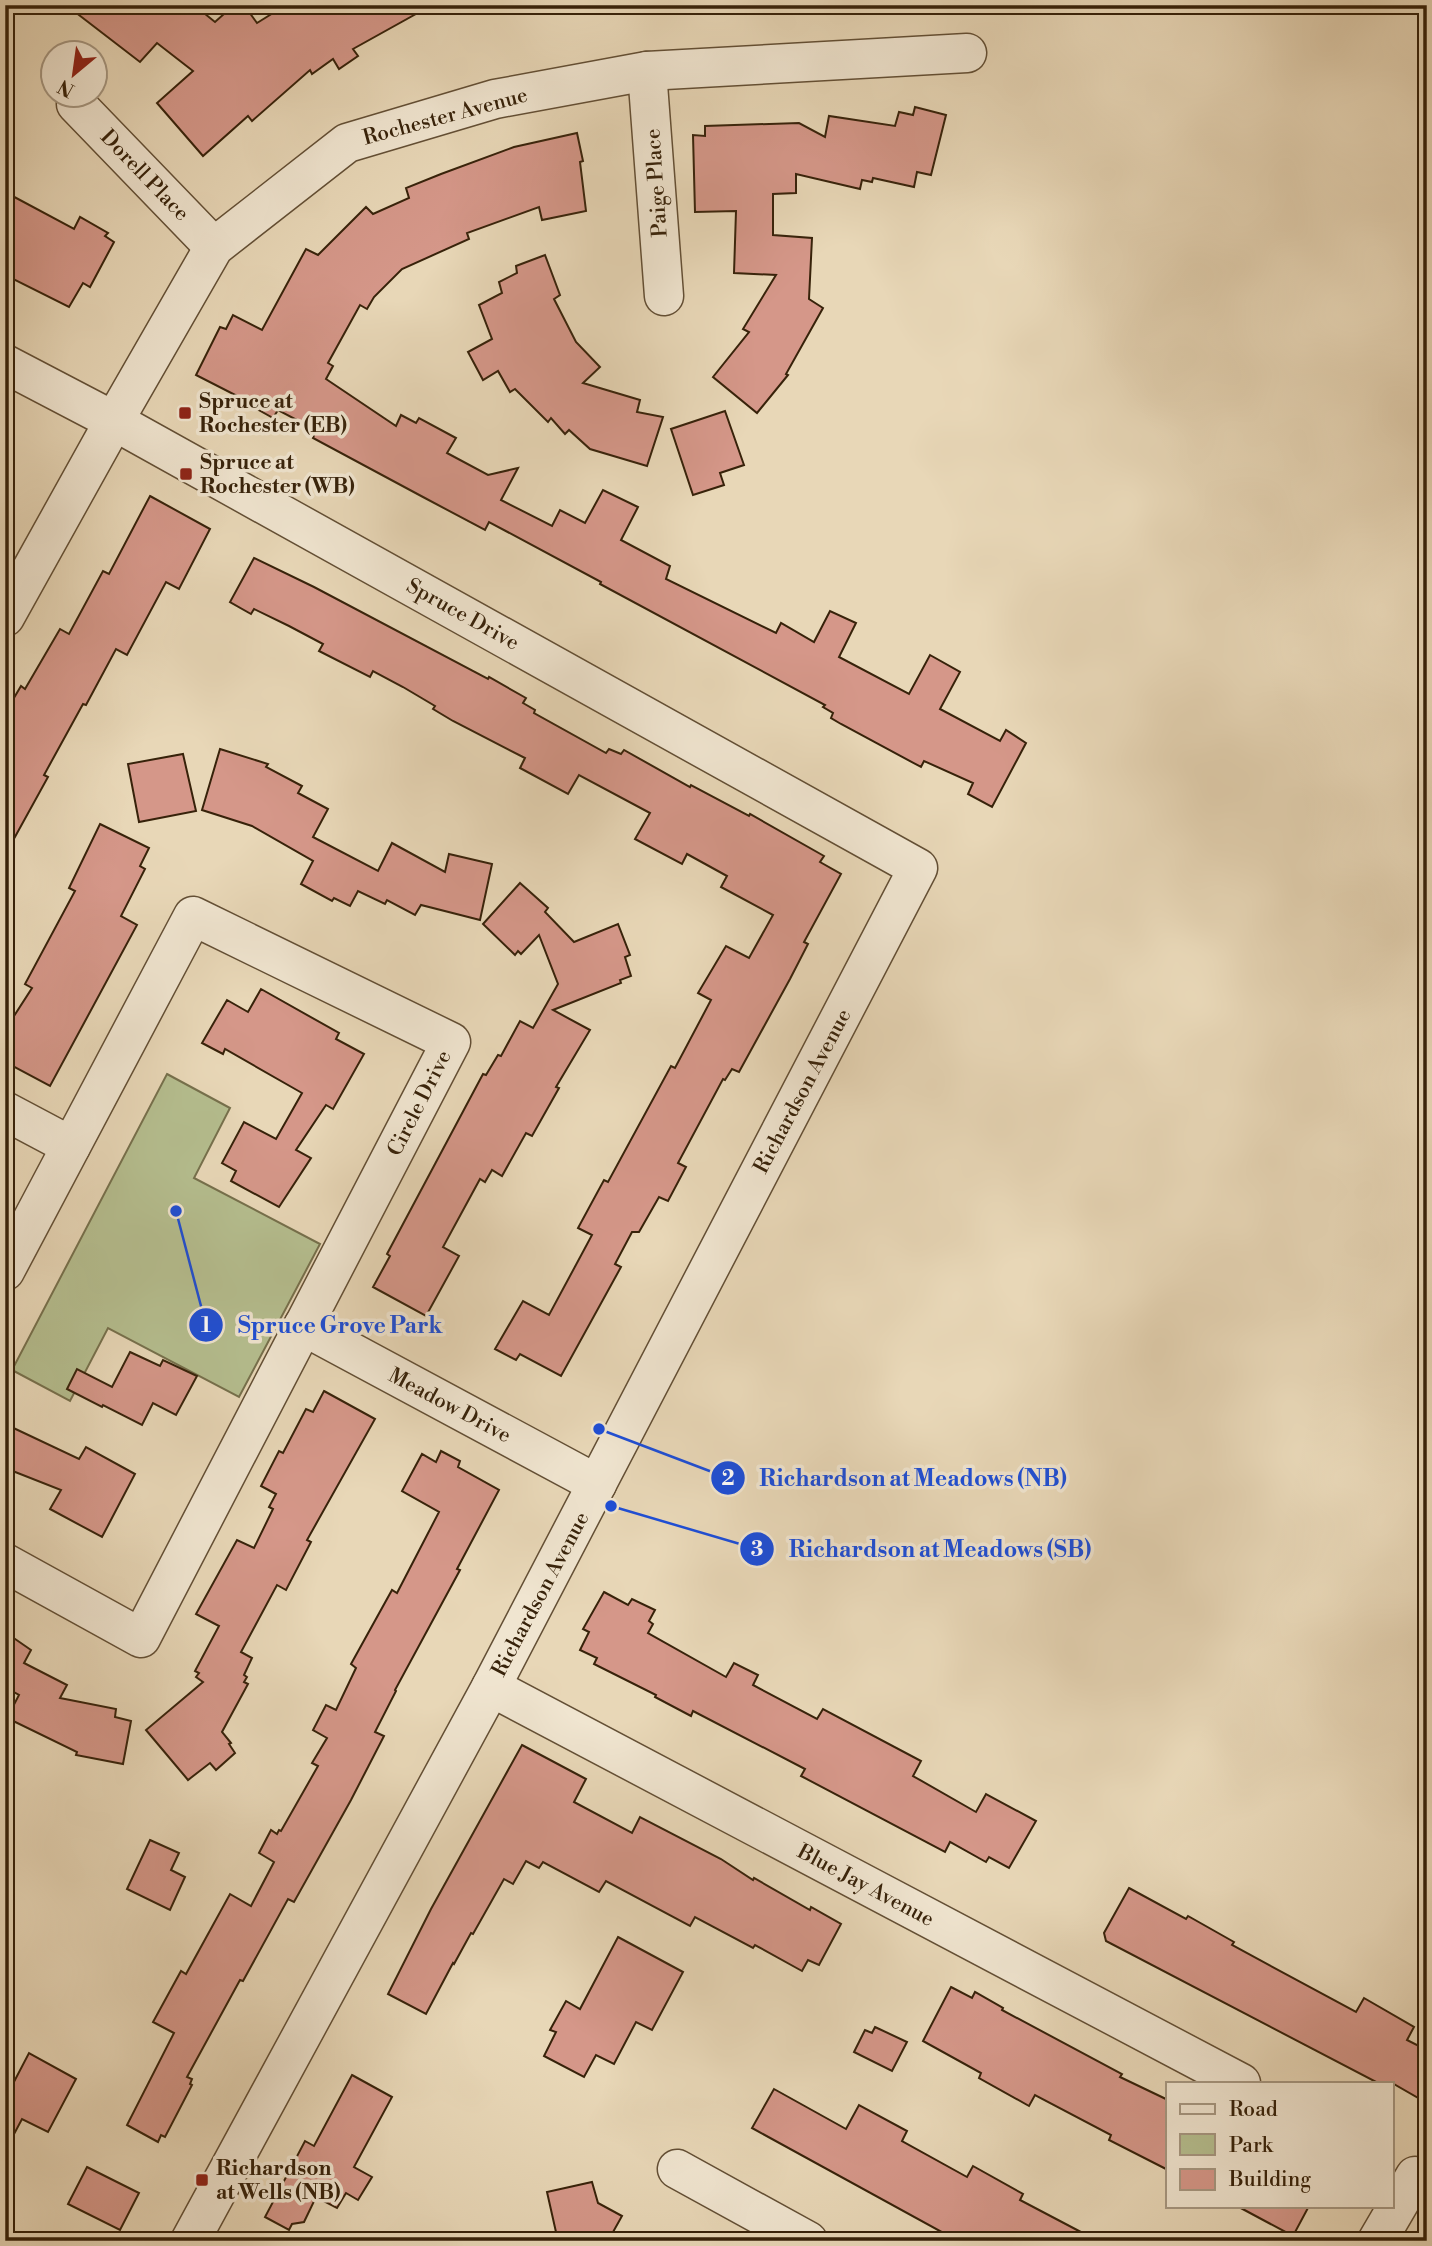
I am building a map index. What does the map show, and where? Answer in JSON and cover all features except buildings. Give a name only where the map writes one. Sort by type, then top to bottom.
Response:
[{"type":"street","name":"Rochester Avenue","points":[[5,617],[214,247],[347,143],[495,99],[647,71],[967,53]]},
{"type":"street","name":"Paige Place","points":[[647,71],[664,296]]},
{"type":"street","name":"Dorell Place","points":[[80,108],[214,247]]},
{"type":"street","name":"Spruce Drive","points":[[5,364],[114,421],[918,868]]},
{"type":"street","name":"Richardson Avenue","points":[[190,2241],[491,1687],[918,868]]},
{"type":"street","name":"Circle Drive","points":[[5,1271],[193,916],[451,1042],[141,1638],[5,1563]]},
{"type":"street","points":[[5,1111],[71,1146]]},
{"type":"street","name":"Meadow Drive","points":[[303,1326],[597,1484]]},
{"type":"street","name":"Blue Jay Avenue","points":[[491,1687],[1239,2082]]},
{"type":"street","points":[[677,2169],[807,2241]]},
{"type":"street","points":[[1394,2207],[1411,2173]]},
{"type":"street","points":[[1377,2241],[1394,2208]]},
{"type":"green space","points":[[167,1074],[230,1108],[194,1178],[320,1244],[239,1397],[108,1328],[70,1401],[12,1370]]},
{"type":"place","name":"Spruce at Rochester (EB)","points":[[185,413]]},
{"type":"place","name":"Spruce at Rochester (WB)","points":[[186,474]]},
{"type":"place","name":"Spruce Grove Park","points":[[176,1211]]},
{"type":"place","name":"Richardson at Meadows (NB)","points":[[599,1429]]},
{"type":"place","name":"Richardson at Meadows (SB)","points":[[611,1506]]},
{"type":"place","name":"Richardson at Wells (NB)","points":[[202,2180]]}]
